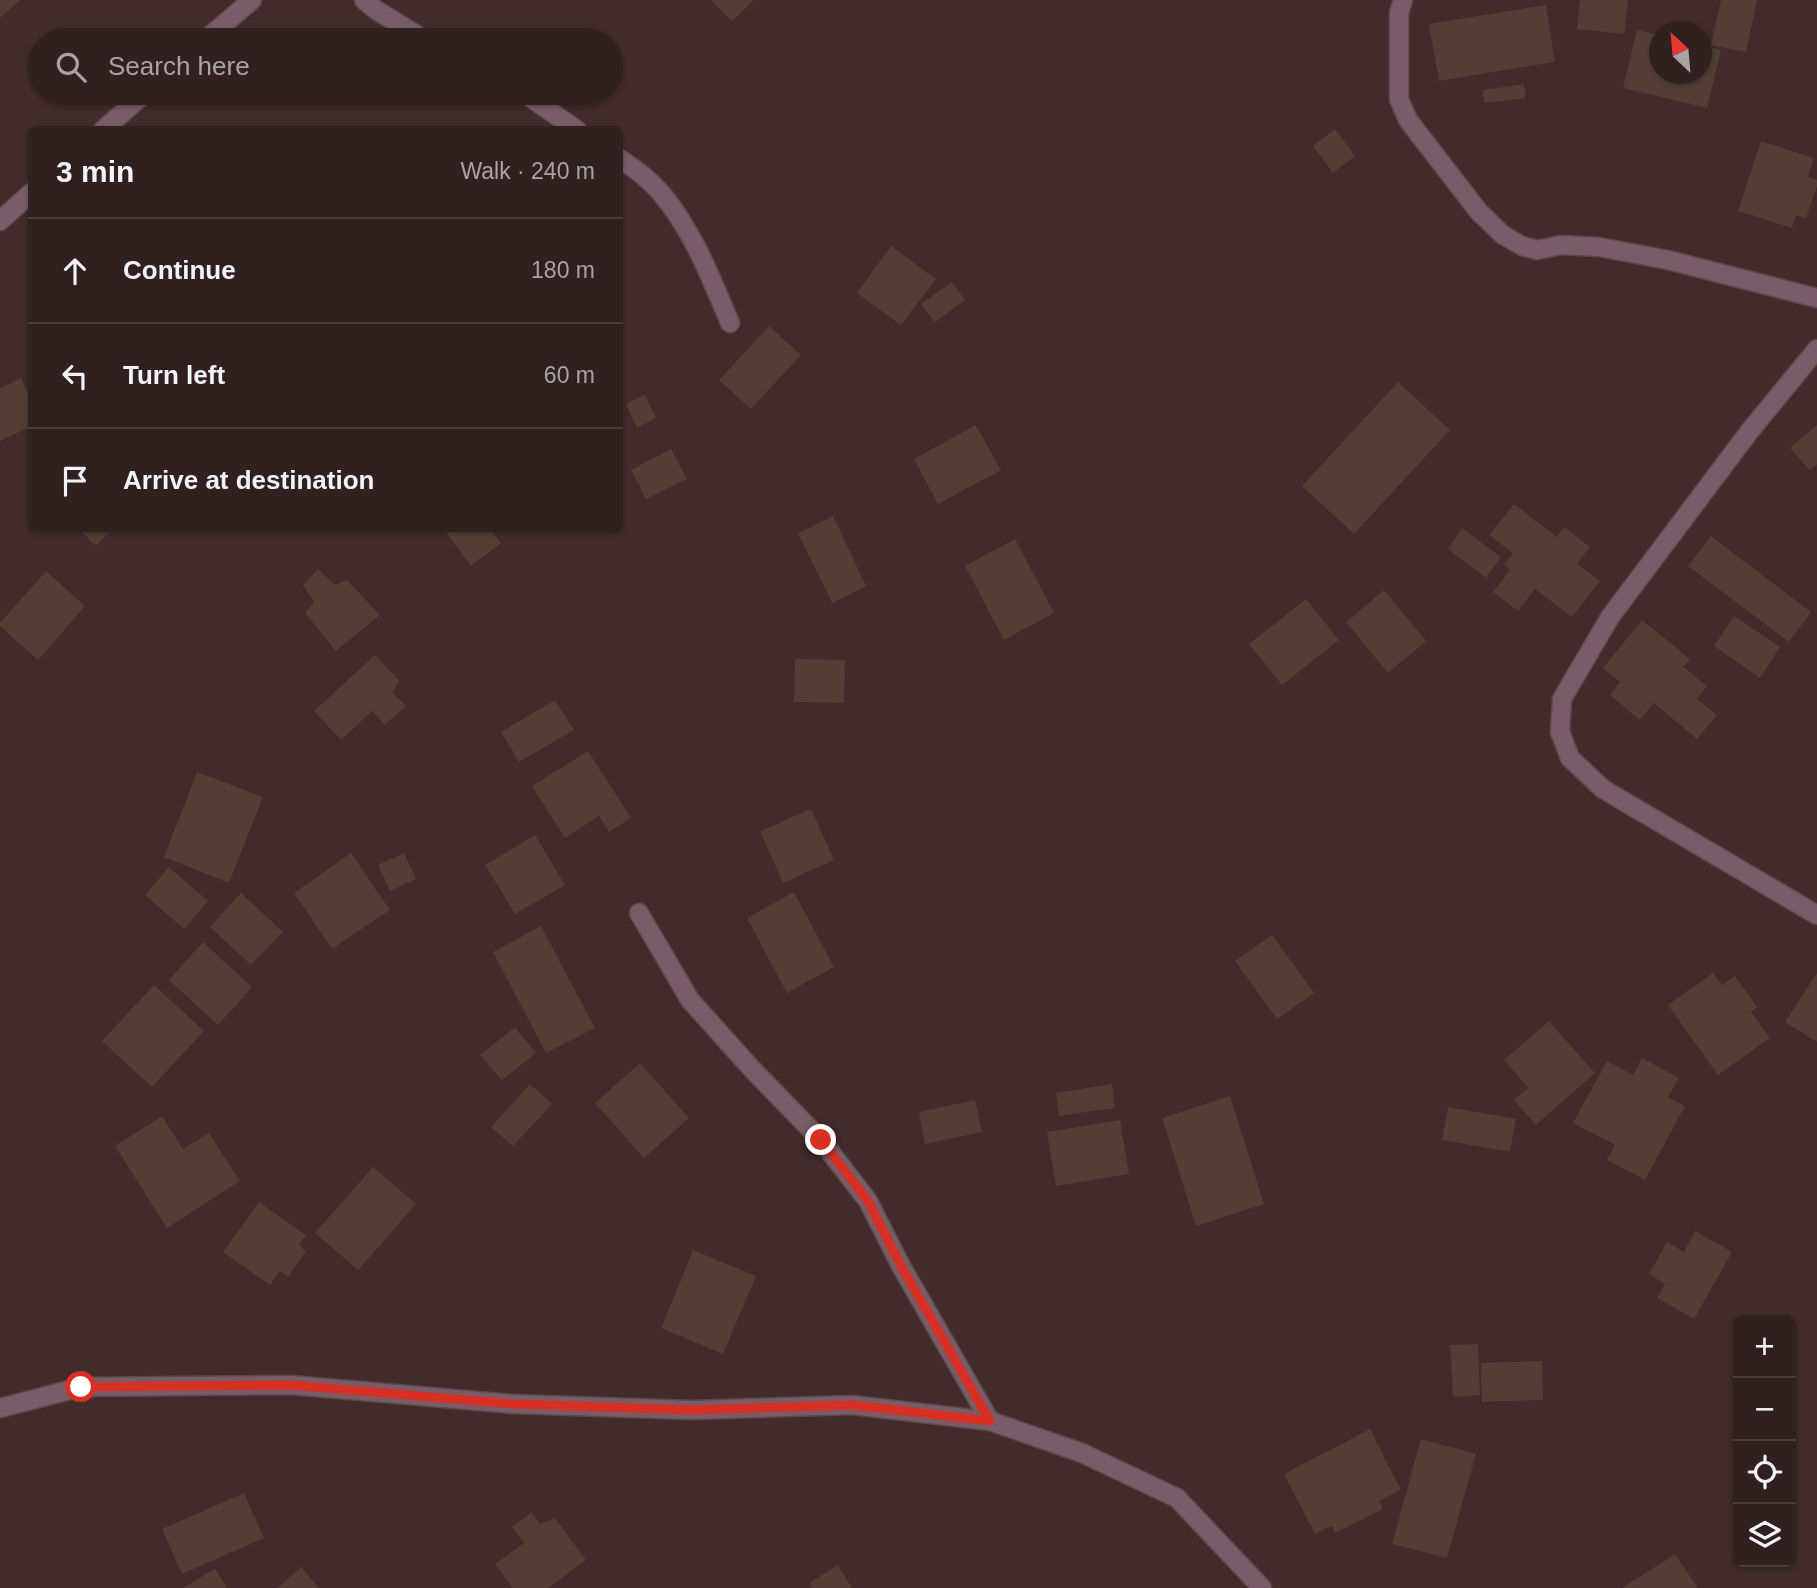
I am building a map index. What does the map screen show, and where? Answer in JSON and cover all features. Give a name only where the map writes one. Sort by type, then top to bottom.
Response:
[{"type":"street","points":[[219,28],[252,0]]},
{"type":"street","points":[[364,0],[405,28]]},
{"type":"street","points":[[1403,0],[1399,13],[1399,99],[1408,120],[1479,212],[1503,235],[1522,246],[1537,250],[1561,245],[1599,247],[1668,260],[1817,298]]},
{"type":"street","points":[[108,126],[131,105]]},
{"type":"street","points":[[541,105],[571,126]]},
{"type":"street","points":[[623,161],[660,192],[688,231],[730,323]]},
{"type":"street","points":[[0,221],[28,196]]},
{"type":"street","points":[[1817,349],[1749,432],[1610,617],[1562,699],[1560,732],[1570,758],[1603,789],[1817,915]]},
{"type":"street","points":[[639,913],[690,1000],[821,1140],[868,1201],[901,1266],[990,1421]]},
{"type":"street","points":[[0,1408],[81,1387],[291,1385],[513,1404],[692,1410],[852,1405],[990,1421],[1082,1453],[1177,1498],[1262,1588]]},
{"type":"building","points":[[0,0],[20,0],[0,18]]},
{"type":"building","points":[[711,0],[754,0],[732,21]]},
{"type":"building","points":[[1580,0],[1628,0],[1624,34],[1577,29]]},
{"type":"building","points":[[1721,0],[1757,0],[1746,52],[1712,45]]},
{"type":"building","points":[[1546,5],[1555,62],[1439,81],[1429,24]]},
{"type":"building","points":[[1637,30],[1649,33],[1649,84],[1712,84],[1712,48],[1721,50],[1707,108],[1623,88]]},
{"type":"building","points":[[1524,84],[1526,98],[1484,103],[1483,90]]},
{"type":"building","points":[[1335,129],[1355,156],[1333,173],[1313,146]]},
{"type":"building","points":[[1761,141],[1814,158],[1808,177],[1817,180],[1817,186],[1806,218],[1796,215],[1792,228],[1738,211]]},
{"type":"building","points":[[891,246],[936,279],[901,325],[857,293]]},
{"type":"building","points":[[952,282],[965,300],[935,322],[921,304]]},
{"type":"building","points":[[769,326],[801,355],[751,409],[719,380]]},
{"type":"building","points":[[21,378],[28,393],[28,428],[0,441],[0,388]]},
{"type":"building","points":[[1398,382],[1450,430],[1354,534],[1302,486]]},
{"type":"building","points":[[645,395],[656,418],[637,428],[626,404]]},
{"type":"building","points":[[976,425],[1001,470],[938,504],[914,459]]},
{"type":"building","points":[[1817,425],[1817,464],[1810,470],[1790,448]]},
{"type":"building","points":[[671,449],[687,479],[646,499],[631,470]]},
{"type":"building","points":[[1514,504],[1557,537],[1564,527],[1590,547],[1577,564],[1600,581],[1572,617],[1535,589],[1518,611],[1493,592],[1510,570],[1504,565],[1513,553],[1489,535]]},
{"type":"building","points":[[833,516],[866,586],[832,603],[798,533]]},
{"type":"building","points":[[1462,528],[1501,557],[1486,578],[1448,549]]},
{"type":"building","points":[[82,532],[109,532],[96,546]]},
{"type":"building","points":[[446,532],[493,532],[501,543],[471,566]]},
{"type":"building","points":[[1711,536],[1811,612],[1789,642],[1688,566]]},
{"type":"building","points":[[1015,539],[1054,613],[1004,640],[965,566]]},
{"type":"building","points":[[318,569],[335,585],[347,580],[380,615],[336,651],[305,613],[314,602],[303,585]]},
{"type":"building","points":[[46,571],[85,606],[38,660],[0,626],[0,623]]},
{"type":"building","points":[[1384,590],[1426,641],[1388,673],[1346,622]]},
{"type":"building","points":[[1306,599],[1339,640],[1282,685],[1249,644]]},
{"type":"building","points":[[1734,616],[1780,647],[1760,678],[1714,646]]},
{"type":"building","points":[[1642,620],[1690,659],[1683,667],[1707,686],[1697,699],[1717,715],[1697,739],[1654,703],[1640,720],[1610,695],[1620,682],[1603,668]]},
{"type":"building","points":[[375,655],[399,680],[393,693],[406,706],[385,725],[372,711],[341,740],[314,711]]},
{"type":"building","points":[[795,659],[845,660],[844,703],[794,702]]},
{"type":"building","points":[[555,700],[574,730],[519,762],[501,732]]},
{"type":"building","points":[[588,751],[631,818],[609,832],[599,816],[565,838],[532,786]]},
{"type":"building","points":[[197,772],[263,797],[229,883],[164,857]]},
{"type":"building","points":[[811,809],[834,860],[783,883],[760,831]]},
{"type":"building","points":[[535,835],[565,885],[515,914],[485,865]]},
{"type":"building","points":[[351,853],[390,910],[332,949],[294,893]]},
{"type":"building","points":[[404,853],[416,879],[390,891],[378,865]]},
{"type":"building","points":[[169,867],[208,901],[184,929],[145,895]]},
{"type":"building","points":[[794,892],[834,967],[787,993],[747,918]]},
{"type":"building","points":[[241,893],[283,932],[251,965],[210,927]]},
{"type":"building","points":[[541,926],[595,1028],[546,1053],[493,952]]},
{"type":"building","points":[[1272,935],[1314,993],[1277,1019],[1235,961]]},
{"type":"building","points":[[203,942],[252,987],[218,1025],[169,980]]},
{"type":"building","points":[[1713,973],[1722,985],[1735,976],[1757,1007],[1751,1012],[1770,1038],[1718,1075],[1668,1005]]},
{"type":"building","points":[[1817,973],[1817,1042],[1785,1022]]},
{"type":"building","points":[[154,985],[204,1031],[152,1087],[102,1041]]},
{"type":"building","points":[[1549,1021],[1595,1073],[1536,1125],[1514,1100],[1528,1088],[1504,1060]]},
{"type":"building","points":[[515,1027],[536,1053],[502,1080],[480,1055]]},
{"type":"building","points":[[1642,1058],[1679,1078],[1668,1097],[1685,1106],[1645,1180],[1607,1160],[1615,1145],[1573,1123],[1607,1061],[1633,1075]]},
{"type":"building","points":[[640,1063],[689,1118],[644,1158],[595,1103]]},
{"type":"building","points":[[530,1084],[552,1104],[513,1146],[491,1127]]},
{"type":"building","points":[[1112,1084],[1115,1108],[1059,1116],[1056,1093]]},
{"type":"building","points":[[1230,1096],[1264,1204],[1196,1226],[1162,1118]]},
{"type":"building","points":[[975,1100],[982,1132],[925,1144],[919,1112]]},
{"type":"building","points":[[1448,1107],[1516,1119],[1510,1152],[1442,1140]]},
{"type":"building","points":[[162,1116],[183,1149],[209,1133],[240,1181],[167,1228],[115,1146]]},
{"type":"building","points":[[1120,1120],[1129,1174],[1056,1186],[1047,1132]]},
{"type":"building","points":[[373,1167],[416,1204],[358,1270],[315,1233]]},
{"type":"building","points":[[259,1202],[306,1235],[299,1245],[306,1251],[288,1277],[280,1271],[270,1285],[223,1252]]},
{"type":"building","points":[[1695,1231],[1732,1252],[1694,1319],[1657,1298],[1665,1284],[1649,1274],[1667,1242],[1684,1252]]},
{"type":"building","points":[[693,1250],[756,1276],[723,1354],[661,1328]]},
{"type":"building","points":[[1478,1344],[1480,1395],[1453,1397],[1450,1345]]},
{"type":"building","points":[[1542,1361],[1543,1400],[1482,1402],[1481,1363]]},
{"type":"building","points":[[1370,1429],[1401,1490],[1379,1501],[1383,1509],[1335,1533],[1332,1526],[1315,1534],[1284,1474]]},
{"type":"building","points":[[1421,1439],[1476,1454],[1447,1558],[1392,1544]]},
{"type":"building","points":[[244,1493],[264,1538],[182,1574],[162,1529]]},
{"type":"building","points":[[532,1512],[540,1524],[555,1518],[586,1560],[548,1588],[513,1588],[495,1564],[524,1543],[512,1527]]},
{"type":"building","points":[[1675,1554],[1698,1588],[1622,1588]]},
{"type":"building","points":[[838,1565],[852,1588],[812,1588],[809,1583]]},
{"type":"building","points":[[301,1567],[319,1588],[277,1588]]},
{"type":"building","points":[[215,1569],[227,1588],[183,1588]]},
{"type":"route","points":[[81,1387],[291,1385],[513,1404],[692,1410],[852,1405],[990,1421],[901,1266],[868,1201],[821,1140]]}]
